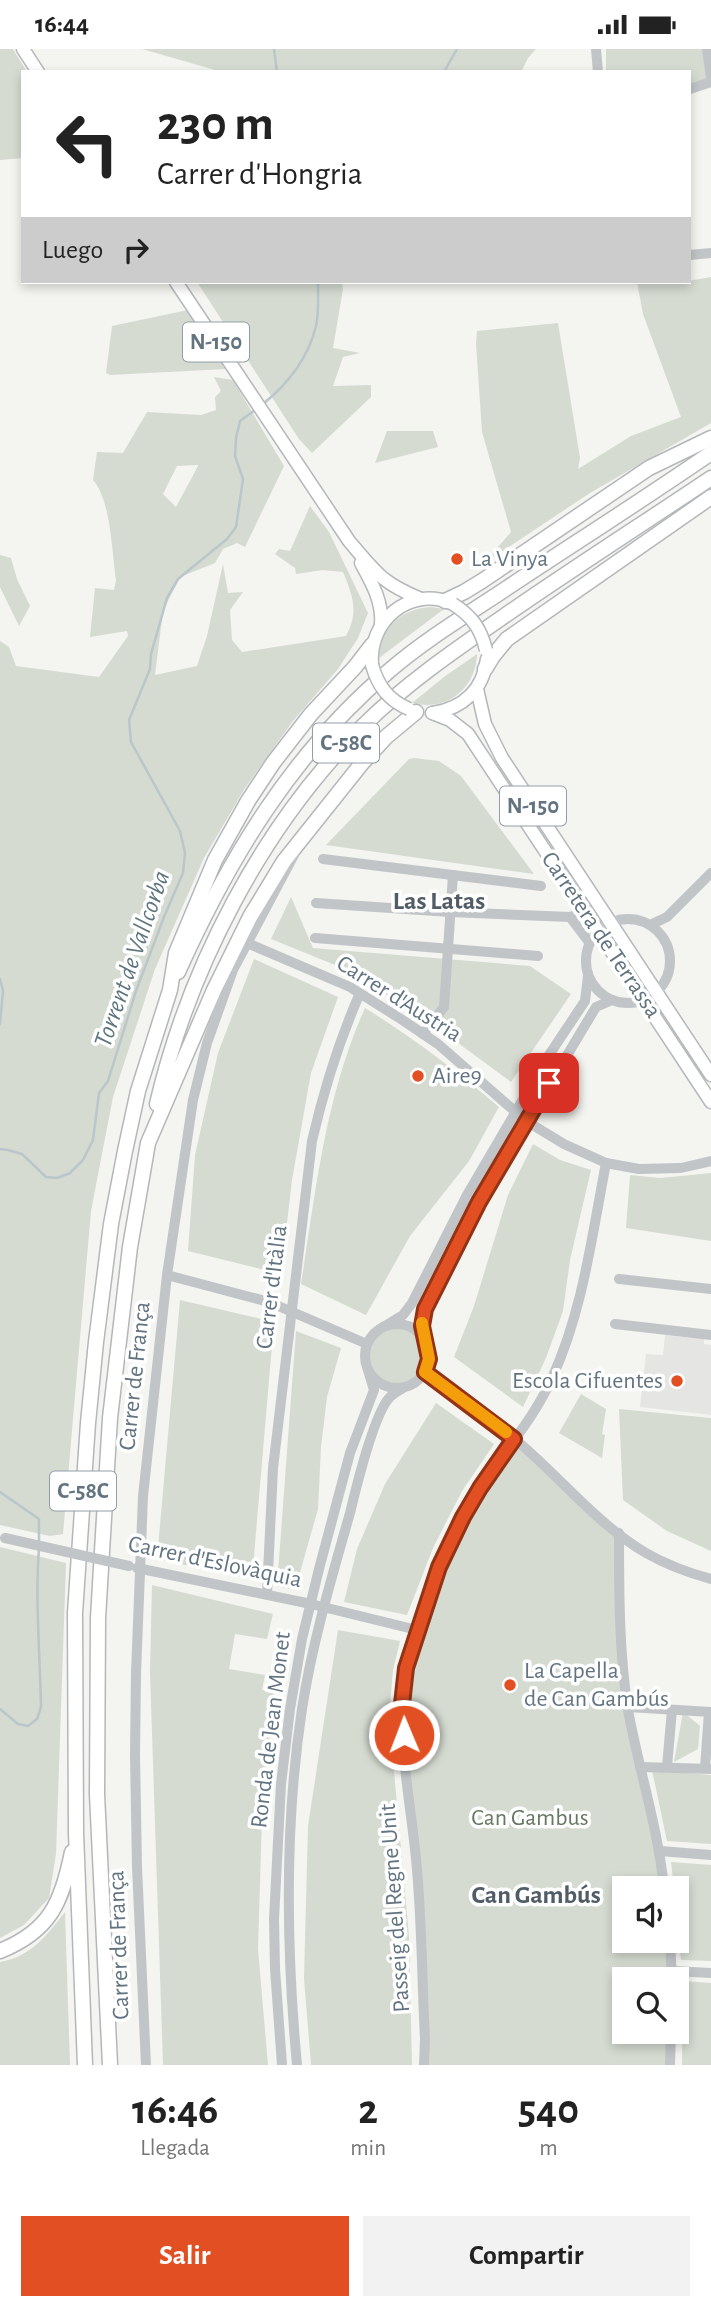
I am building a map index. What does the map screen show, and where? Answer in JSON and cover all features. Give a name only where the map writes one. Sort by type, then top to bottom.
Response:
[{"type":"highway","points":[[449,602],[649,468],[711,438]]},
{"type":"highway","name":"C-58C","points":[[85,2065],[76,1833],[75,1613],[88,1423],[111,1224],[138,1091],[170,990],[227,871],[263,812],[310,749],[348,709],[391,669],[454,623],[711,453]]},
{"type":"highway","name":"C-58C","points":[[110,2065],[97,1794],[98,1618],[110,1418],[130,1247],[148,1143],[175,1042],[191,995],[217,936],[281,826],[326,765],[363,725],[467,642],[711,478]]},
{"type":"highway","points":[[485,669],[507,639],[711,498]]},
{"type":"highway","points":[[170,990],[176,953],[182,936],[215,860],[248,801],[311,714],[372,645]]},
{"type":"highway","points":[[148,1143],[235,947],[284,861],[363,762],[412,711]]},
{"type":"highway","points":[[0,1951],[28,1937],[43,1925],[54,1910],[65,1886],[76,1833]]},
{"type":"main road","points":[[23,49],[37,70]]},
{"type":"main road","name":"N-150","points":[[177,284],[349,541],[377,596],[382,613],[381,625]]},
{"type":"main road","name":"N-150","points":[[349,541],[383,580],[395,588],[421,599],[449,602]]},
{"type":"main road","points":[[412,711],[387,695],[379,684],[372,664],[372,645],[381,625],[398,607],[421,599]]},
{"type":"main road","points":[[449,602],[467,613],[477,625],[486,650],[485,669],[477,689]]},
{"type":"main road","name":"N-150","points":[[412,711],[432,713],[456,706],[477,689]]},
{"type":"main road","name":"Carretera de Terrassa","points":[[477,689],[485,724],[502,758],[611,919],[650,996],[711,1102]]},
{"type":"main road","name":"Carretera de Terrassa","points":[[432,713],[450,720],[468,734],[584,912],[710,1071]]},
{"type":"main road","points":[[584,912],[611,919]]},
{"type":"street","points":[[596,49],[598,70]]},
{"type":"street","points":[[691,89],[711,79],[707,49]]},
{"type":"street","points":[[691,255],[711,253]]},
{"type":"street","name":"Carrer de França","points":[[146,2065],[135,1755],[134,1567],[167,1275],[192,1100],[207,1043],[233,970],[300,842]]},
{"type":"street","points":[[323,859],[541,885]]},
{"type":"street","points":[[650,926],[667,917],[711,873]]},
{"type":"street","points":[[423,1034],[444,1007],[453,875]]},
{"type":"street","points":[[316,902],[570,917],[584,912]]},
{"type":"street","points":[[570,917],[589,942]]},
{"type":"street","points":[[662,935],[667,917]]},
{"type":"street","points":[[589,975],[596,990],[612,1000],[628,1003],[650,996],[666,981],[670,964],[662,935],[639,921],[611,919],[589,942],[586,956],[589,975],[586,1001],[515,1111],[467,1195],[412,1303],[403,1315],[373,1335],[367,1344],[365,1362],[374,1379],[386,1386],[402,1388],[418,1381],[425,1372],[429,1359],[429,1348],[422,1326],[425,1309],[479,1202],[526,1121],[596,1007],[612,1000]]},
{"type":"street","points":[[315,939],[538,956]]},
{"type":"street","name":"Carrer d'Austria","points":[[247,943],[287,958],[360,993],[438,1044],[515,1111]]},
{"type":"street","name":"Carrer d'Itàlia","points":[[267,1594],[273,1468],[312,1141],[323,1091],[341,1036],[360,993]]},
{"type":"street","points":[[696,1079],[710,1071]]},
{"type":"street","points":[[515,1111],[526,1121],[564,1144],[606,1163],[639,1169],[681,1168],[711,1161]]},
{"type":"street","name":"Passeig del Regne Unit","points":[[424,2065],[417,1870],[404,1756],[402,1704],[406,1668],[439,1567],[463,1517],[480,1488],[531,1417],[552,1380],[568,1340],[606,1163]]},
{"type":"street","points":[[167,1275],[231,1291],[290,1311],[367,1344]]},
{"type":"street","points":[[619,1279],[711,1289]]},
{"type":"street","points":[[615,1324],[711,1335]]},
{"type":"street","points":[[385,1326],[407,1325],[425,1339]]},
{"type":"street","name":"Ronda de Jean Monet","points":[[282,2065],[274,1919],[277,1841],[290,1709],[311,1604],[350,1453],[374,1390],[368,1370]]},
{"type":"street","points":[[425,1372],[514,1439],[605,1523],[646,1553],[711,1580]]},
{"type":"street","name":"Ronda de Jean Monet","points":[[297,2065],[289,1968],[288,1849],[302,1708],[364,1458],[384,1405],[402,1388]]},
{"type":"street","points":[[619,1533],[619,1597],[628,1707],[660,1851],[663,1876]]},
{"type":"street","name":"Carrer d'Eslovàquia","points":[[5,1538],[267,1594],[417,1630]]},
{"type":"street","points":[[628,1707],[710,1712],[708,1769],[640,1767]]},
{"type":"street","points":[[667,1766],[671,1710]]},
{"type":"street","points":[[660,1851],[711,1854]]},
{"type":"street","points":[[689,1974],[711,1973]]},
{"type":"street","points":[[670,2065],[671,2044]]},
{"type":"shaded area","name":"Escola Cifuentes","points":[[665,1335],[704,1339],[704,1344],[711,1345],[711,1415],[640,1407],[646,1354],[663,1355]]},
{"type":"green space","points":[[0,49],[13,49],[26,70],[21,70],[21,158],[0,160]]},
{"type":"green space","points":[[142,49],[536,49],[522,70],[215,70]]},
{"type":"green space","points":[[606,49],[711,49],[711,79],[691,85],[691,70],[606,70]]},
{"type":"green space","points":[[711,277],[711,423],[590,493],[483,564],[511,532],[482,432],[477,331],[558,323],[580,458],[578,469],[631,436],[681,417],[643,314],[637,284],[691,284],[691,280]]},
{"type":"green space","points":[[198,284],[342,284],[333,348],[360,353],[343,357],[333,386],[371,385],[371,397],[312,453],[299,439]]},
{"type":"green space","points":[[188,310],[226,369],[110,375],[106,373],[112,326]]},
{"type":"green space","points":[[214,377],[233,380],[284,466],[245,547],[237,543],[223,549],[215,563],[180,577],[163,611],[155,675],[197,666],[207,636],[223,564],[228,593],[243,592],[230,610],[232,640],[242,652],[346,636],[352,619],[353,604],[343,572],[323,570],[296,574],[295,568],[275,554],[279,549],[290,551],[310,506],[329,532],[368,613],[358,638],[338,669],[293,721],[245,788],[204,858],[155,969],[113,1097],[91,1211],[63,1534],[50,1536],[0,1525],[0,641],[9,647],[16,666],[99,677],[128,636],[127,631],[90,637],[95,588],[114,590],[116,580],[107,513],[104,500],[93,480],[97,452],[123,453],[147,412],[201,415],[216,410],[215,397],[221,391]],"holes":[[[198,465],[176,507],[163,494],[177,466]]]},
{"type":"green space","points":[[387,431],[433,431],[438,447],[375,463]]},
{"type":"green space","points":[[0,555],[11,558],[17,579],[30,606],[19,626],[0,587]]},
{"type":"green space","points":[[431,607],[444,609],[379,658],[383,637],[394,622],[410,611]]},
{"type":"green space","points":[[477,654],[471,678],[457,695],[436,704],[412,703],[444,677]]},
{"type":"green space","points":[[409,759],[439,761],[461,776],[534,874],[326,845]]},
{"type":"green space","points":[[291,897],[313,948],[530,966],[571,994],[511,1082],[419,1014],[340,967],[271,939]]},
{"type":"green space","points":[[254,959],[338,997],[311,1073],[292,1180],[281,1274],[188,1251],[195,1155],[218,1053]]},
{"type":"green space","points":[[365,1008],[434,1055],[499,1107],[469,1161],[410,1236],[366,1315],[301,1284],[331,1110],[351,1042]]},
{"type":"green space","points":[[533,1144],[560,1160],[591,1170],[570,1260],[563,1311],[546,1358],[523,1407],[454,1357],[474,1306],[508,1195]]},
{"type":"green space","points":[[711,1173],[711,1241],[626,1228],[630,1175],[660,1178]]},
{"type":"green space","points":[[180,1300],[274,1322],[252,1579],[157,1559]]},
{"type":"green space","points":[[391,1328],[403,1328],[413,1332],[421,1340],[425,1356],[421,1372],[413,1380],[403,1384],[391,1384],[381,1380],[373,1372],[369,1362],[369,1350],[373,1340],[381,1332]]},
{"type":"green space","points":[[296,1331],[341,1348],[327,1397],[318,1509],[295,1590],[277,1586]]},
{"type":"green space","points":[[581,1394],[606,1409],[602,1458],[559,1433]]},
{"type":"green space","points":[[436,1403],[494,1444],[462,1491],[433,1548],[407,1615],[344,1602],[357,1549],[385,1484]]},
{"type":"green space","points":[[619,1409],[711,1418],[711,1551],[667,1531],[623,1500]]},
{"type":"green space","name":"Can Gambus","points":[[514,1439],[619,1533],[623,1655],[662,1876],[612,1876],[612,1953],[671,1953],[671,1967],[612,1967],[612,2044],[671,2044],[670,2065],[424,2065],[425,2039],[404,1756],[406,1668],[439,1567]]},
{"type":"green space","points":[[0,1547],[66,1563],[56,1854],[49,1898],[24,1925],[0,1938]]},
{"type":"green space","points":[[152,1585],[273,1614],[267,1639],[235,1634],[229,1669],[265,1675],[262,1690],[274,1691],[262,1817],[258,1949],[268,2065],[163,2065],[150,1672]]},
{"type":"green space","points":[[338,1630],[400,1641],[393,1670],[389,1716],[409,1937],[412,2065],[311,2065],[304,1978],[308,1826]]},
{"type":"green space","points":[[683,1712],[700,1726],[698,1749],[674,1762]]},
{"type":"green space","points":[[652,1770],[711,1775],[711,1844],[667,1841]]},
{"type":"green space","points":[[671,1862],[711,1865],[711,1961],[681,1960],[680,1953],[689,1953],[689,1876],[673,1876]]},
{"type":"green space","points":[[65,1912],[70,2065],[0,2065],[0,1962],[29,1950],[45,1937]]},
{"type":"green space","points":[[689,1981],[711,1983],[711,2065],[682,2065],[682,2044],[689,2044]]},
{"type":"waterway","name":"Torrent de Vallcorba","points":[[274,49],[277,70]]},
{"type":"waterway","points":[[445,70],[457,49]]},
{"type":"waterway","name":"Torrent de Vallcorba","points":[[263,404],[281,388],[303,360],[317,321],[318,284]]},
{"type":"waterway","name":"Torrent de Vallcorba","points":[[0,1149],[22,1154],[46,1177],[57,1178],[70,1173],[83,1160],[93,1140],[99,1093],[108,1081],[136,991],[183,873],[185,853],[180,831],[131,742],[129,720],[150,669],[151,654],[167,598],[178,579],[227,539],[236,527],[243,479],[235,456],[236,438],[240,421],[255,410]]},
{"type":"waterway","points":[[0,979],[3,991],[0,1024]]},
{"type":"waterway","name":"Torrent de Vallcorba","points":[[0,1492],[39,1519],[39,1542]]},
{"type":"waterway","name":"Torrent de Vallcorba","points":[[0,1709],[18,1724],[28,1726],[37,1719],[41,1707],[39,1548]]},
{"type":"slow traffic","points":[[422,1323],[429,1348],[425,1372],[506,1432]]},
{"type":"place","name":"La Vinya","points":[[457,559]]},
{"type":"place","name":"Aire9","points":[[418,1076]]},
{"type":"place","name":"Escola Cifuentes","points":[[677,1381]]},
{"type":"place","name":"La Capella de Can Gambús","points":[[510,1685]]},
{"type":"district","name":"Las Latas","points":[[439,901]]},
{"type":"district","name":"Can Gambús","points":[[536,1895]]},
{"type":"route","points":[[404,1735],[402,1704],[406,1668],[439,1567],[463,1517],[514,1439],[425,1372],[429,1348],[422,1318],[479,1202],[549,1083]]}]
